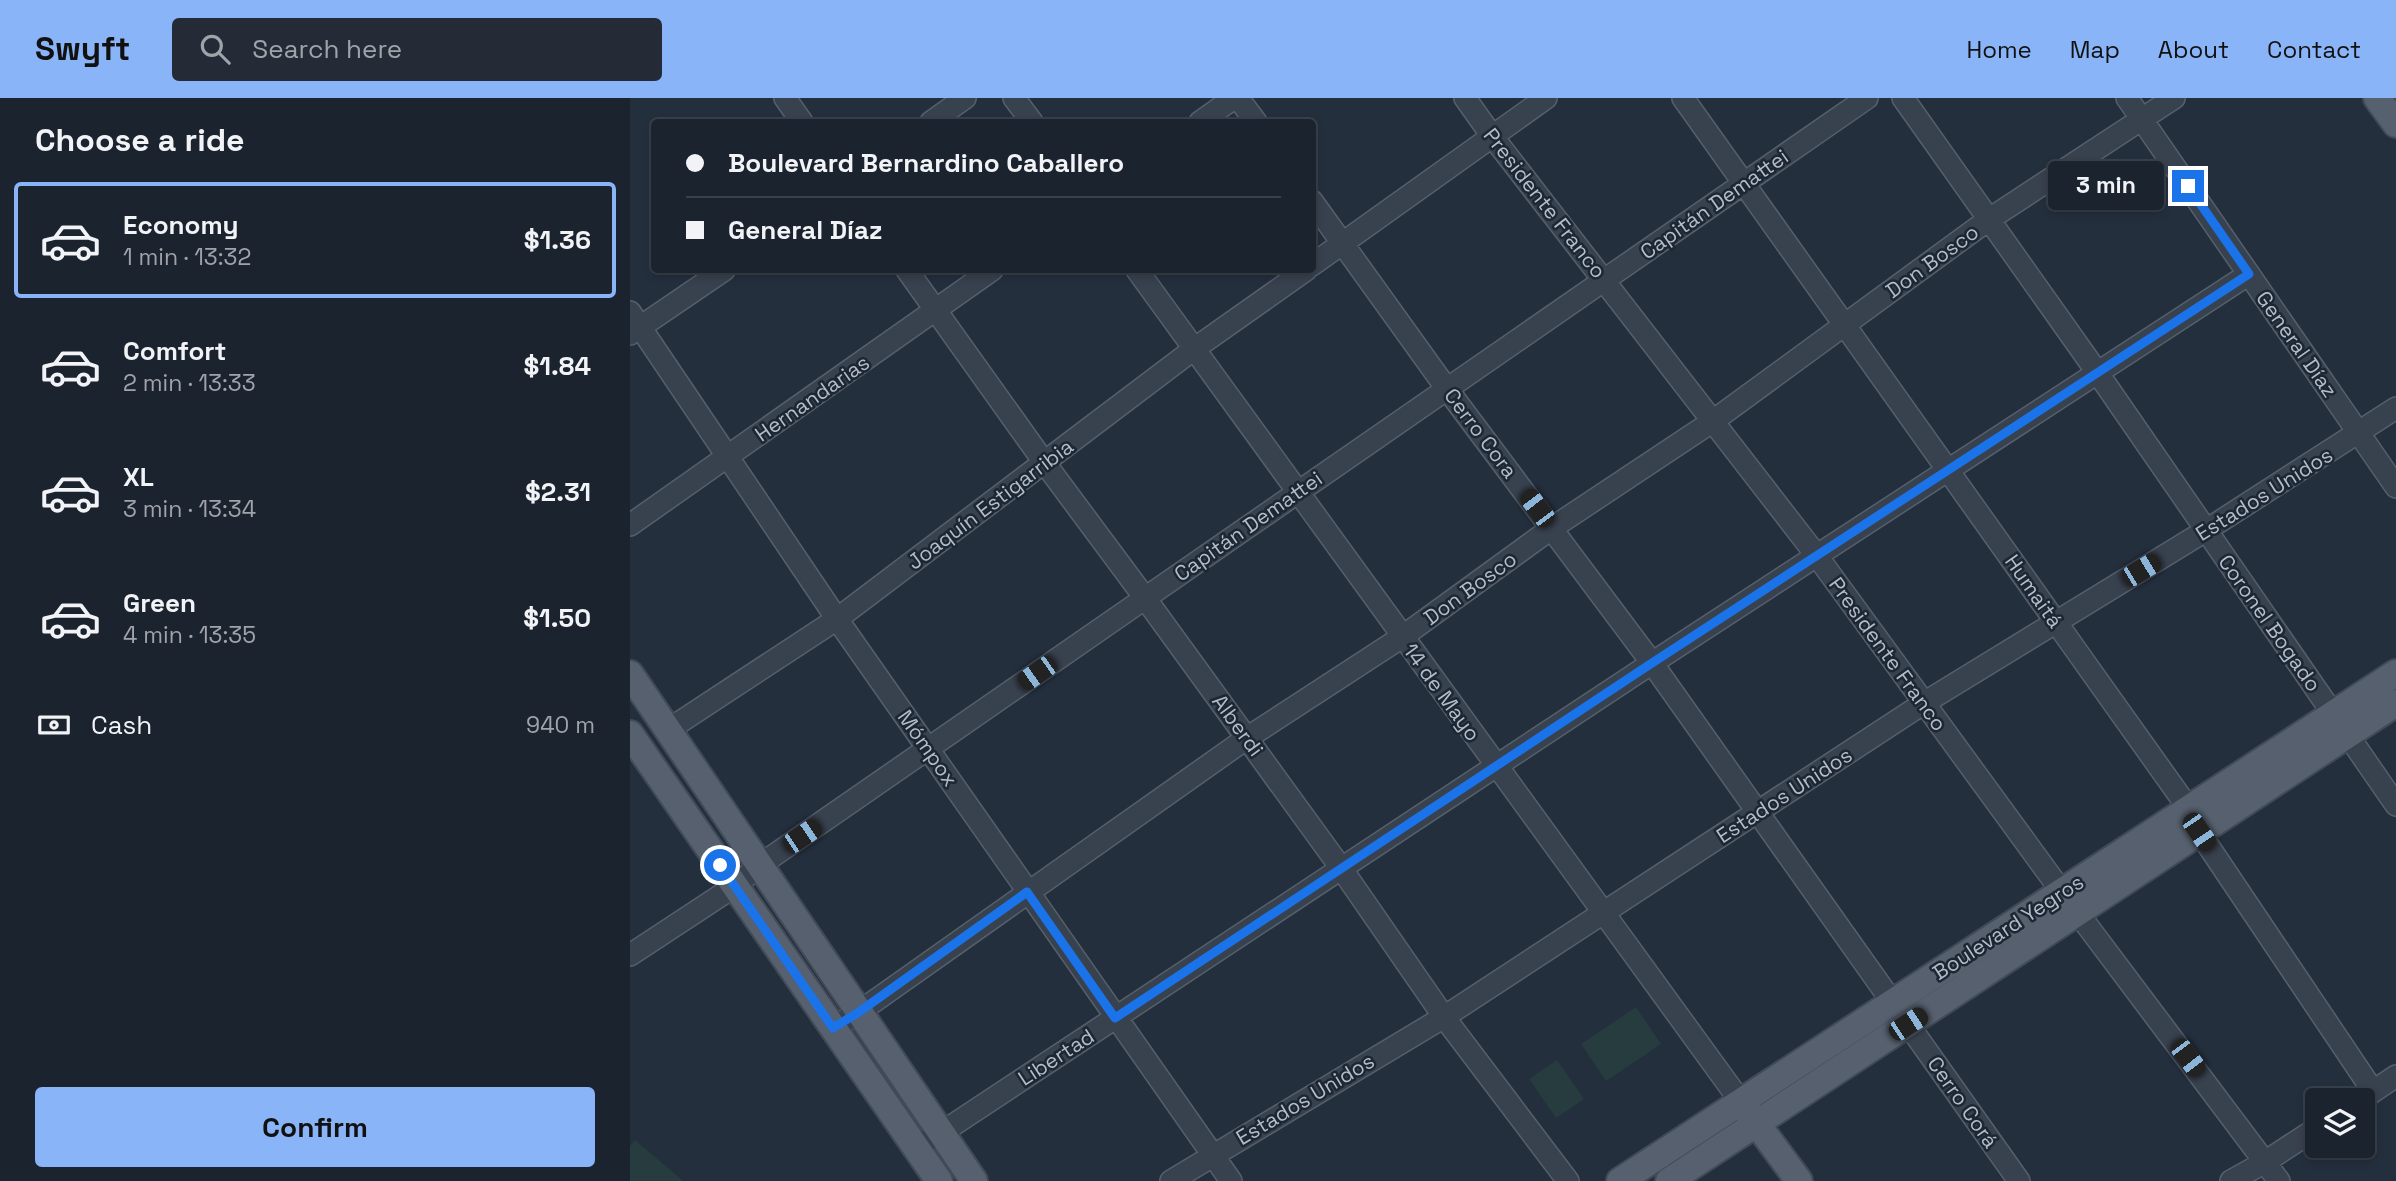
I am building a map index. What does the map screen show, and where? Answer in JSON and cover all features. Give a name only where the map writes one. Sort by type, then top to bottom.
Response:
[{"type":"main road","points":[[2377,98],[2396,124]]},
{"type":"main road","name":"Boulevard Yegros","points":[[1620,1181],[1893,1002],[2070,902],[2194,821],[2341,724],[2396,673]]},
{"type":"main road","points":[[630,674],[974,1181]]},
{"type":"main road","name":"Boulevard Yegros","points":[[2341,724],[2396,703]]},
{"type":"main road","points":[[630,734],[939,1181]]},
{"type":"main road","name":"Boulevard Yegros","points":[[1669,1181],[1908,1024],[2070,902]]},
{"type":"main road","name":"14 de Mayo","points":[[1741,1102],[1799,1181]]},
{"type":"street","points":[[785,98],[800,119]]},
{"type":"street","points":[[935,119],[965,98]]},
{"type":"street","points":[[1014,98],[1030,119]]},
{"type":"street","points":[[1204,119],[1236,98],[1254,119]]},
{"type":"street","name":"Presidente Franco","points":[[1465,98],[1817,555],[2070,902],[2279,1181]]},
{"type":"street","points":[[1316,262],[1546,98]]},
{"type":"street","name":"Humaitá","points":[[1683,98],[1949,470],[2194,821],[2361,1088]]},
{"type":"street","name":"Capitán Demattei","points":[[630,955],[735,886],[760,865],[928,748],[1867,98]]},
{"type":"street","name":"Coronel Bogado","points":[[1903,98],[2097,372],[2396,805]]},
{"type":"street","name":"General Díaz","points":[[2127,98],[2396,487]]},
{"type":"street","name":"Don Bosco","points":[[833,1028],[1247,738],[1402,637],[1552,528],[1713,421],[1988,220],[2174,98]]},
{"type":"street","name":"Cerro Cora","points":[[1316,207],[1652,663],[1758,812]]},
{"type":"street","points":[[633,324],[719,273]]},
{"type":"street","name":"Alberdi","points":[[909,273],[1341,868],[1444,1017],[1569,1181]]},
{"type":"street","name":"Hernandarias","points":[[630,525],[988,273]]},
{"type":"street","name":"14 de Mayo","points":[[1139,273],[1741,1102]]},
{"type":"street","name":"Joaquín Estigarribia","points":[[668,730],[837,619],[1194,349],[1302,273]]},
{"type":"street","name":"Libertad","points":[[915,1147],[941,1133],[1652,663],[2249,274]]},
{"type":"street","name":"Mómpox","points":[[633,324],[1231,1181]]},
{"type":"street","name":"Estados Unidos","points":[[1171,1181],[1444,1017],[1924,703],[2205,531],[2396,408]]},
{"type":"street","name":"Cerro Corá","points":[[1758,812],[2019,1181]]},
{"type":"street","points":[[2375,1090],[2396,1076]]},
{"type":"street","points":[[2231,1181],[2305,1136]]},
{"type":"green space","points":[[1636,1007],[1661,1044],[1606,1081],[1581,1044]]},
{"type":"green space","points":[[1557,1060],[1584,1099],[1556,1118],[1529,1079]]},
{"type":"green space","points":[[635,1140],[683,1181],[630,1181],[630,1146]]},
{"type":"route","points":[[720,865],[833,1028],[1027,892],[1115,1018],[1652,663],[2249,274],[2188,186]]}]
